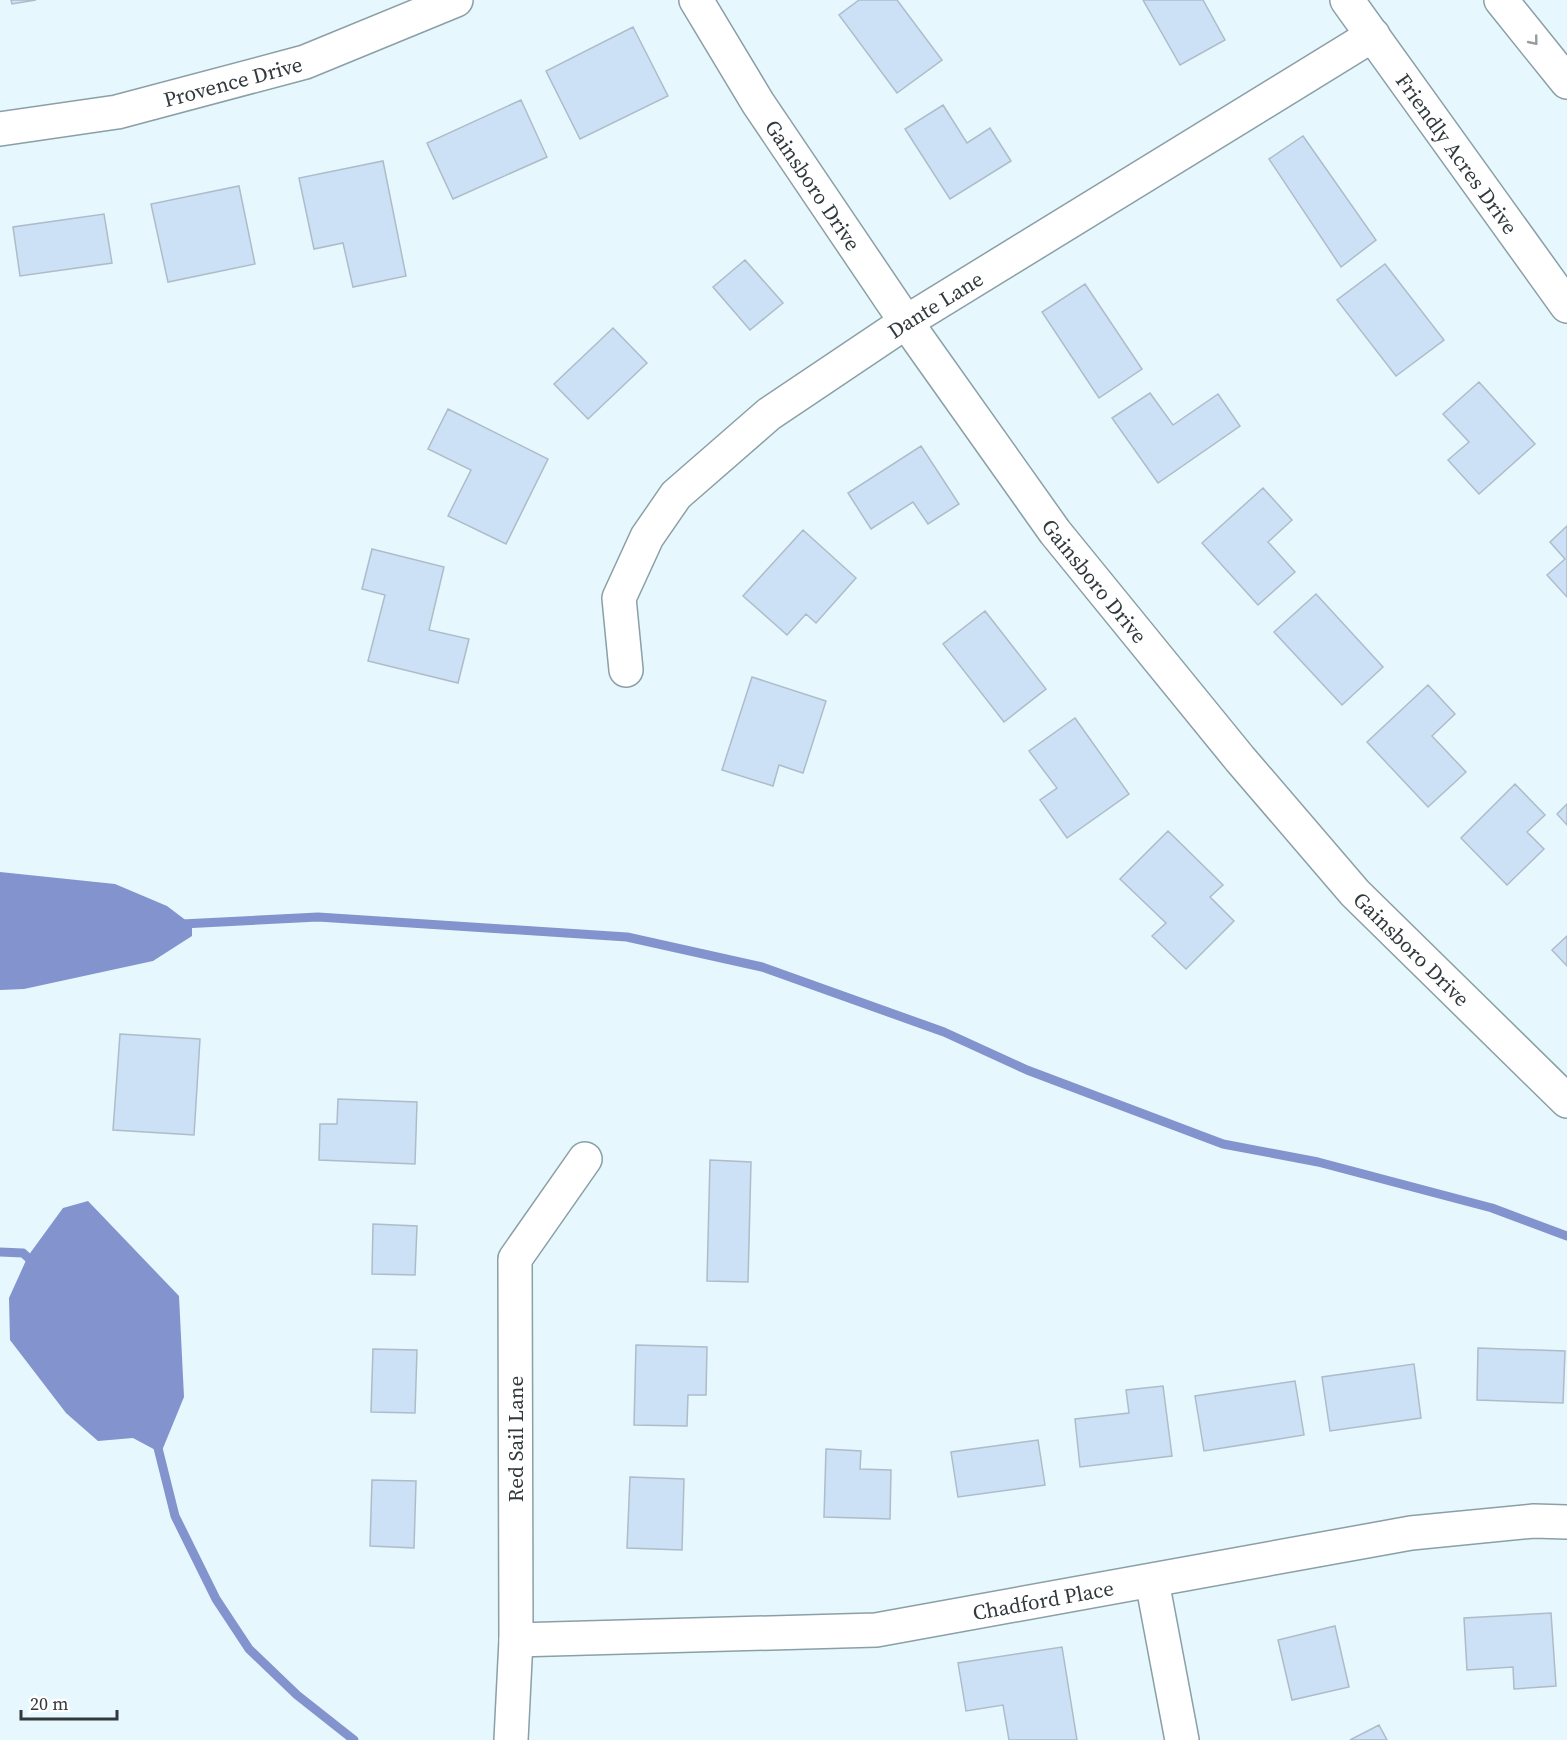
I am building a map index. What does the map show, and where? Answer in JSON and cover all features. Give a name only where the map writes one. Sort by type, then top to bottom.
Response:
[{"type":"main road","name":"Provence Drive","points":[[0,129],[117,112],[305,62],[456,0]]},
{"type":"main road","name":"Gainsboro Drive","points":[[696,0],[758,103],[906,322],[1055,532],[1240,759],[1355,893],[1567,1101]]},
{"type":"main road","name":"Friendly Acres Drive","points":[[1347,0],[1567,306]]},
{"type":"main road","points":[[1501,0],[1567,82]]},
{"type":"main road","name":"Dante Lane","points":[[626,670],[619,598],[647,537],[676,495],[769,414],[906,322],[1373,35]]},
{"type":"main road","name":"Red Sail Lane","points":[[511,1740],[516,1640],[515,1259],[585,1159]]},
{"type":"main road","name":"Chadford Place","points":[[516,1640],[876,1630],[1411,1533],[1534,1521],[1567,1522]]},
{"type":"main road","points":[[1152,1581],[1182,1740]]},
{"type":"water","points":[[0,872],[115,884],[167,906],[192,925],[192,936],[153,961],[24,989],[0,990]]},
{"type":"water","points":[[88,1201],[179,1296],[184,1397],[161,1453],[133,1438],[98,1441],[66,1413],[10,1340],[9,1298],[28,1256],[63,1208]]},
{"type":"building","points":[[11,0],[36,0],[12,4]]},
{"type":"building","points":[[859,0],[897,0],[942,60],[897,93],[839,15]]},
{"type":"building","points":[[1143,0],[1203,0],[1225,40],[1180,65]]},
{"type":"building","points":[[633,27],[668,96],[580,139],[546,71]]},
{"type":"building","points":[[521,100],[547,157],[453,199],[427,143]]},
{"type":"building","points":[[943,105],[967,143],[990,128],[1011,161],[950,199],[905,129]]},
{"type":"building","points":[[1303,136],[1376,240],[1341,267],[1269,159]]},
{"type":"building","points":[[383,161],[406,276],[353,287],[343,243],[314,249],[299,178]]},
{"type":"building","points":[[239,186],[255,264],[168,282],[151,204]]},
{"type":"building","points":[[104,214],[112,263],[20,276],[13,227]]},
{"type":"building","points":[[745,260],[783,303],[750,330],[713,287]]},
{"type":"building","points":[[1385,264],[1444,340],[1396,376],[1337,300]]},
{"type":"building","points":[[1085,284],[1142,369],[1099,398],[1042,312]]},
{"type":"building","points":[[613,328],[647,363],[588,419],[554,384]]},
{"type":"building","points":[[1479,382],[1535,444],[1479,494],[1448,460],[1469,442],[1443,414]]},
{"type":"building","points":[[1150,393],[1173,425],[1218,394],[1240,426],[1158,483],[1112,418]]},
{"type":"building","points":[[448,409],[548,459],[506,544],[448,516],[471,470],[428,449]]},
{"type":"building","points":[[921,446],[959,504],[928,524],[913,502],[871,529],[848,493]]},
{"type":"building","points":[[1263,488],[1292,520],[1268,542],[1295,572],[1258,605],[1202,543]]},
{"type":"building","points":[[1567,526],[1567,597],[1547,575],[1565,559],[1550,542]]},
{"type":"building","points":[[803,530],[856,578],[816,623],[806,614],[787,635],[743,596]]},
{"type":"building","points":[[372,549],[444,567],[429,630],[469,639],[458,683],[368,661],[385,595],[362,589]]},
{"type":"building","points":[[1316,594],[1383,667],[1342,705],[1274,632]]},
{"type":"building","points":[[985,611],[1046,689],[1004,722],[943,644]]},
{"type":"building","points":[[752,677],[826,701],[803,773],[779,765],[773,786],[722,770]]},
{"type":"building","points":[[1428,685],[1455,714],[1432,736],[1466,772],[1428,807],[1367,742]]},
{"type":"building","points":[[1075,718],[1129,794],[1067,838],[1040,800],[1057,788],[1029,751]]},
{"type":"building","points":[[1515,784],[1545,815],[1527,832],[1544,849],[1507,885],[1461,838]]},
{"type":"building","points":[[1567,804],[1567,825],[1557,814]]},
{"type":"building","points":[[1168,831],[1223,885],[1210,897],[1234,921],[1186,969],[1152,936],[1166,923],[1120,879]]},
{"type":"building","points":[[1567,936],[1567,966],[1552,950]]},
{"type":"building","points":[[120,1034],[200,1039],[194,1135],[113,1130]]},
{"type":"building","points":[[338,1099],[417,1102],[415,1164],[319,1160],[320,1124],[337,1124]]},
{"type":"building","points":[[710,1160],[751,1162],[748,1282],[707,1281]]},
{"type":"building","points":[[373,1224],[417,1226],[415,1275],[372,1274]]},
{"type":"building","points":[[636,1345],[707,1347],[706,1395],[688,1395],[687,1426],[634,1425]]},
{"type":"building","points":[[1478,1348],[1565,1351],[1563,1403],[1477,1400]]},
{"type":"building","points":[[373,1349],[417,1350],[415,1413],[371,1412]]},
{"type":"building","points":[[1414,1364],[1421,1418],[1330,1431],[1322,1377]]},
{"type":"building","points":[[1295,1381],[1304,1435],[1204,1451],[1195,1396]]},
{"type":"building","points":[[1163,1386],[1172,1456],[1080,1467],[1075,1419],[1129,1413],[1126,1390]]},
{"type":"building","points":[[1038,1440],[1045,1485],[958,1497],[951,1452]]},
{"type":"building","points":[[826,1449],[861,1451],[860,1469],[891,1470],[890,1519],[824,1517]]},
{"type":"building","points":[[630,1477],[684,1479],[682,1550],[627,1548]]},
{"type":"building","points":[[372,1480],[416,1481],[414,1548],[370,1546]]},
{"type":"building","points":[[1551,1613],[1556,1686],[1514,1689],[1513,1667],[1467,1670],[1464,1618]]},
{"type":"building","points":[[1335,1626],[1349,1687],[1292,1700],[1278,1640]]},
{"type":"building","points":[[1062,1647],[1077,1740],[1009,1740],[1003,1705],[966,1711],[958,1663]]},
{"type":"building","points":[[1379,1725],[1387,1740],[1350,1740]]},
{"type":"waterway","points":[[182,924],[318,917],[627,937],[762,967],[944,1032],[1027,1070],[1223,1144],[1318,1162],[1492,1208],[1567,1236]]},
{"type":"waterway","points":[[0,1252],[23,1253],[35,1264]]},
{"type":"waterway","points":[[157,1444],[175,1516],[216,1599],[249,1649],[297,1695],[354,1740]]}]
